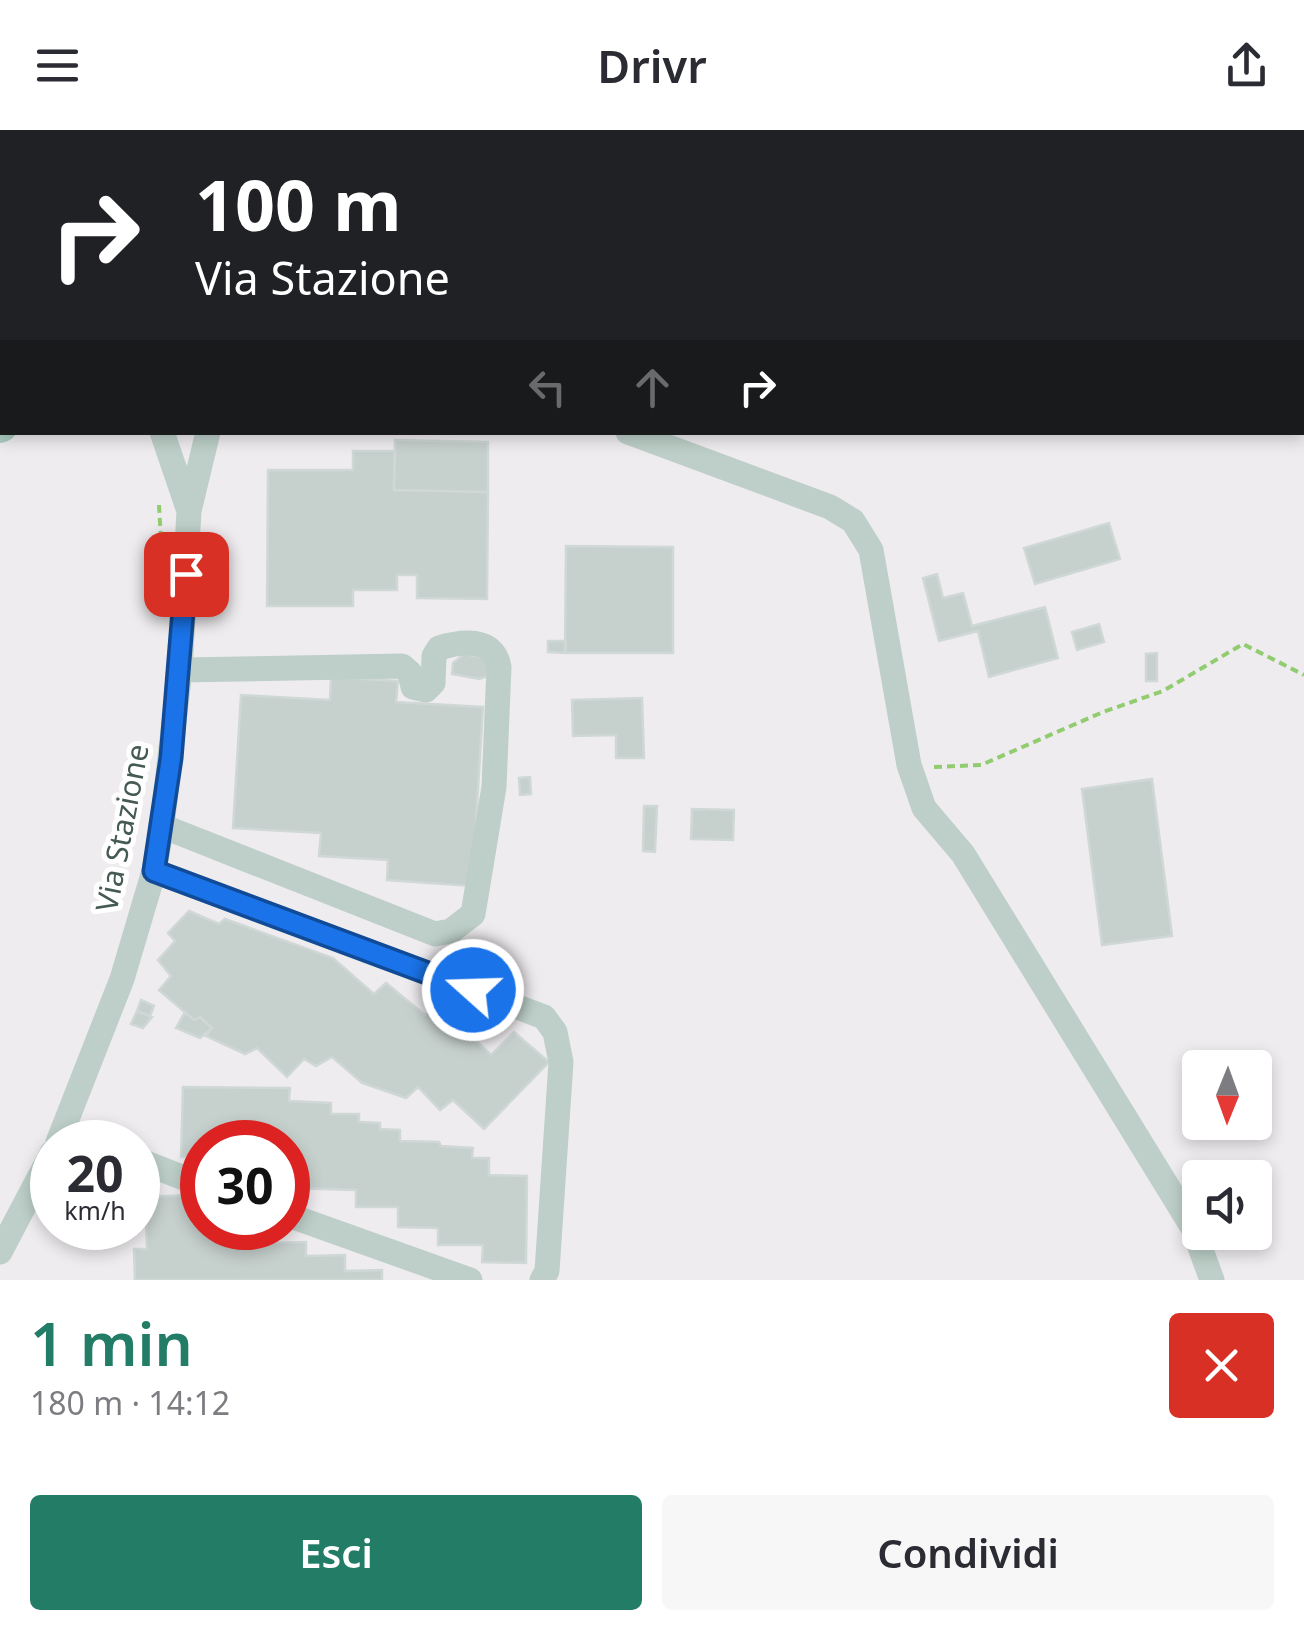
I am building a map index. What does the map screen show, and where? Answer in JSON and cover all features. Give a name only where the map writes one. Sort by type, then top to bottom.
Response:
[{"type":"street","name":"Via Stazione","points":[[163,435],[188,511]]},
{"type":"street","name":"Via Stazione","points":[[68,1120],[122,979],[154,871],[180,670],[188,511],[207,435]]},
{"type":"street","points":[[636,435],[756,478],[852,521],[870,550],[909,765],[924,808],[963,854],[1193,1228],[1212,1280]]},
{"type":"street","points":[[162,826],[435,934],[451,931],[472,914],[494,787],[499,667],[491,648],[479,643],[439,648],[434,656],[433,682],[426,690],[413,686],[410,673],[402,666],[180,670]]},
{"type":"street","points":[[154,871],[544,1017],[555,1032],[561,1062],[547,1272],[542,1280]]},
{"type":"street","points":[[0,1252],[30,1195]]},
{"type":"street","points":[[310,1223],[470,1280]]},
{"type":"path","points":[[159,502],[161,540]]},
{"type":"path","points":[[909,765],[981,766],[1163,690],[1243,644],[1304,675]]},
{"type":"building","points":[[395,440],[488,442],[488,492],[394,490]]},
{"type":"building","points":[[353,451],[395,451],[394,490],[488,492],[487,599],[417,598],[417,575],[397,575],[397,590],[353,590],[353,606],[267,606],[268,470],[353,470]]},
{"type":"building","points":[[1109,523],[1120,559],[1035,584],[1024,548]]},
{"type":"building","points":[[566,546],[673,547],[673,653],[565,653]]},
{"type":"building","points":[[937,574],[943,598],[963,593],[972,626],[1045,607],[1058,658],[989,677],[978,631],[939,641],[923,578]]},
{"type":"building","points":[[1099,624],[1104,642],[1077,650],[1072,632]]},
{"type":"building","points":[[548,641],[566,641],[565,653],[548,652]]},
{"type":"building","points":[[1157,653],[1157,681],[1146,681],[1146,654]]},
{"type":"building","points":[[464,654],[493,660],[491,675],[479,679],[452,674],[453,663]]},
{"type":"building","points":[[331,677],[398,681],[396,702],[483,707],[472,886],[387,880],[388,860],[319,856],[321,833],[233,828],[241,695],[330,700]]},
{"type":"building","points":[[642,698],[644,758],[616,758],[616,735],[573,736],[572,700]]},
{"type":"building","points":[[530,777],[531,794],[520,795],[519,778]]},
{"type":"building","points":[[1152,779],[1172,936],[1102,945],[1082,789]]},
{"type":"building","points":[[644,806],[657,806],[655,852],[643,851]]},
{"type":"building","points":[[692,809],[734,810],[733,840],[691,839]]},
{"type":"building","points":[[189,911],[219,924],[225,919],[333,958],[374,994],[386,983],[425,1015],[439,1005],[491,1055],[514,1032],[549,1062],[484,1129],[453,1100],[440,1110],[418,1087],[406,1098],[362,1083],[332,1057],[316,1066],[304,1059],[287,1077],[257,1048],[245,1054],[206,1036],[212,1028],[200,1017],[194,1020],[159,990],[171,976],[158,960],[175,941],[168,933]]},
{"type":"building","points":[[141,1000],[154,1006],[150,1016],[137,1011]]},
{"type":"building","points":[[137,1011],[152,1017],[143,1028],[131,1024]]},
{"type":"building","points":[[185,1012],[194,1020],[200,1017],[212,1028],[200,1038],[176,1028]]},
{"type":"building","points":[[183,1087],[290,1088],[289,1101],[331,1103],[331,1114],[359,1114],[359,1122],[380,1123],[380,1129],[400,1130],[400,1141],[473,1148],[472,1158],[489,1158],[489,1175],[527,1176],[526,1263],[482,1262],[483,1245],[438,1245],[438,1228],[398,1227],[398,1207],[356,1207],[356,1190],[310,1189],[310,1120],[182,1120]]},
{"type":"building","points":[[180,1195],[180,1250],[306,1250],[306,1256],[345,1255],[345,1271],[382,1270],[382,1280],[135,1280],[134,1250],[160,1250],[160,1196]]},
{"type":"route","points":[[186,574],[171,758],[154,871],[473,990]]}]
